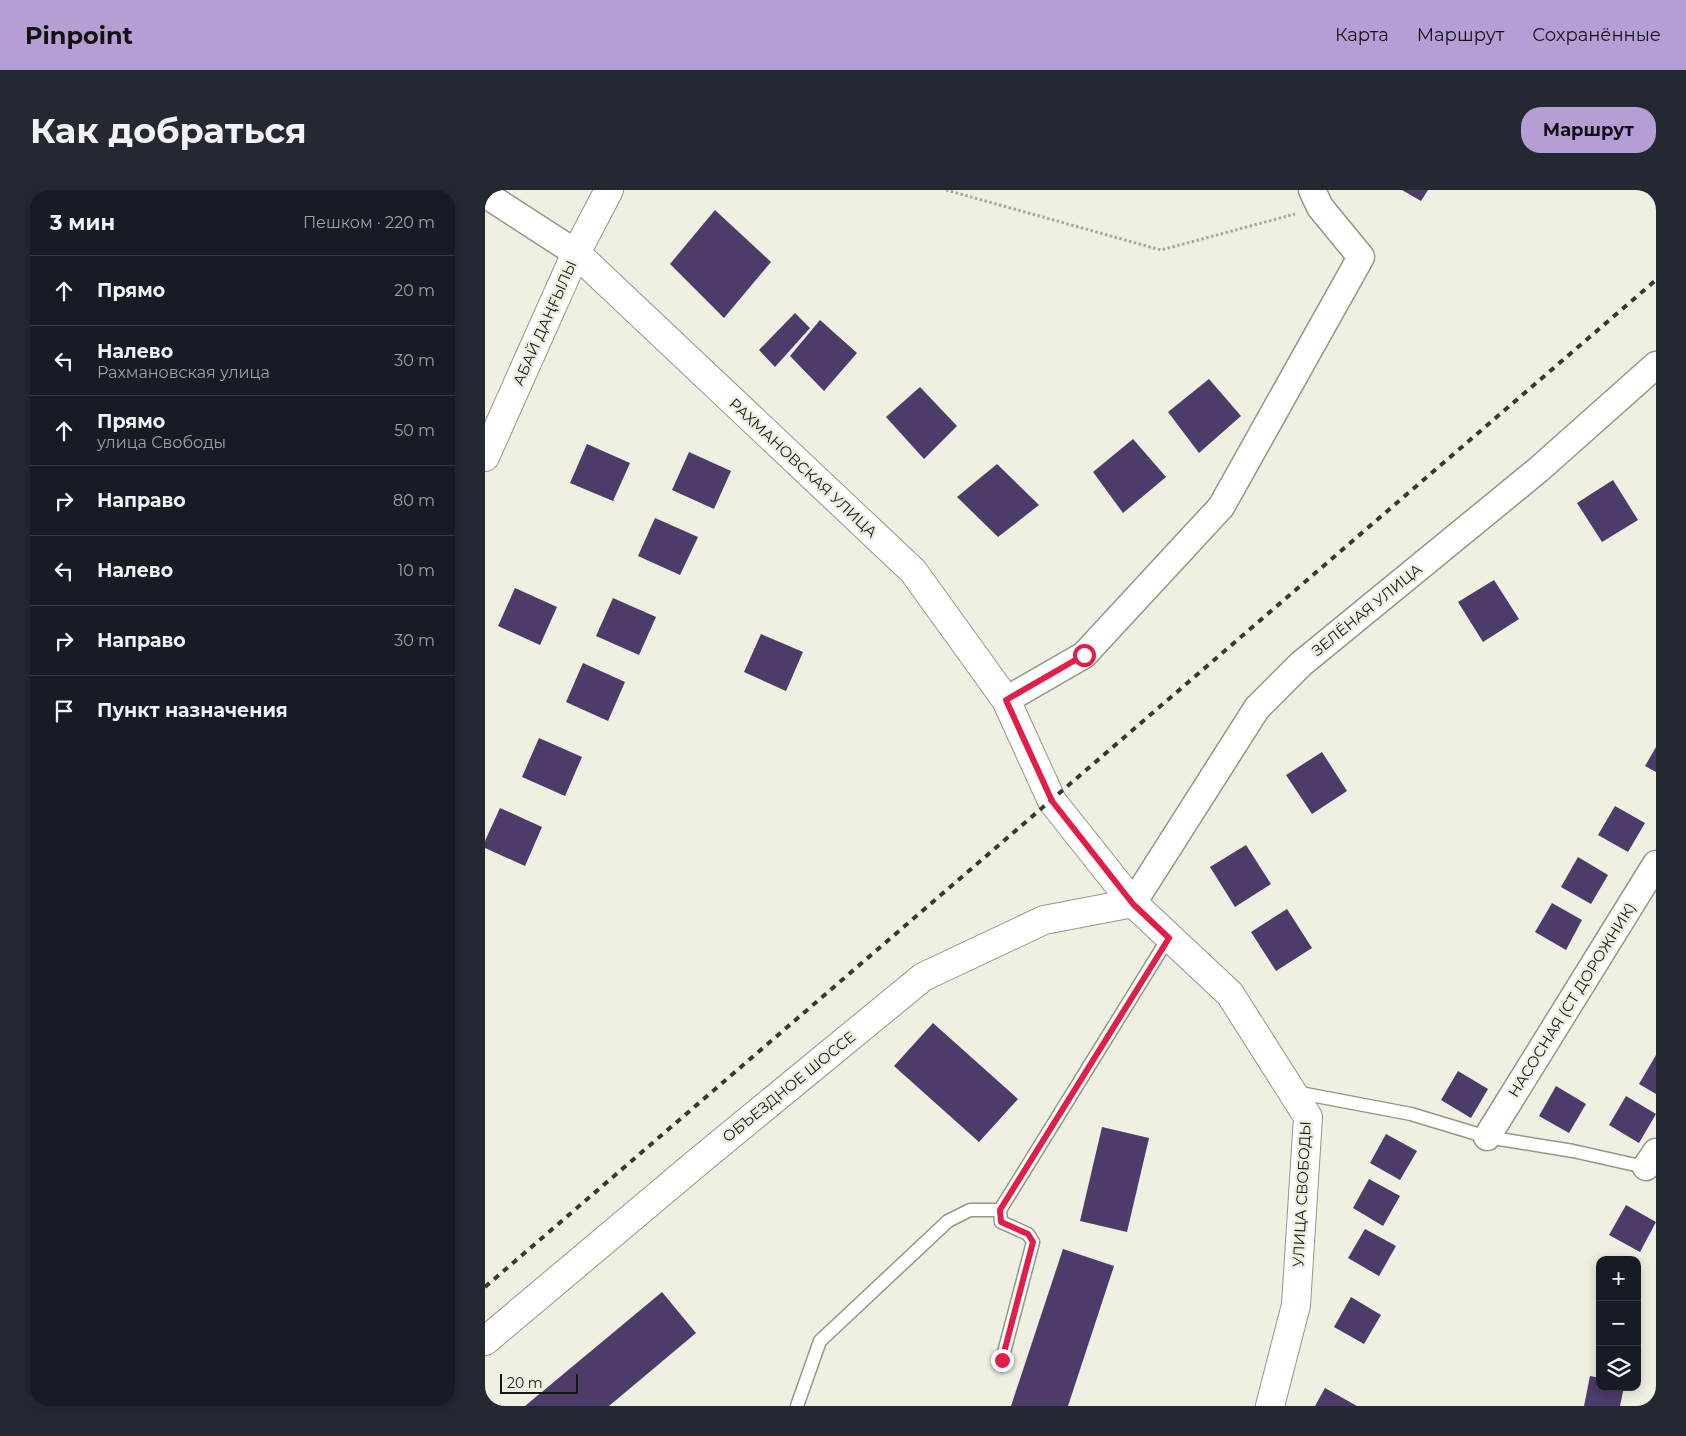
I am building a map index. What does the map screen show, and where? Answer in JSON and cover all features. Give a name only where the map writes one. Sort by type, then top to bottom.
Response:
[{"type":"street","name":"АБАЙ ДАҢҒЫЛЫ","points":[[485,457],[576,253],[609,190]]},
{"type":"street","name":"РАХМАНОВСКАЯ УЛИЦА","points":[[485,194],[576,253],[913,571],[1006,700],[1052,801]]},
{"type":"street","points":[[1006,700],[1084,655],[1221,507],[1361,257],[1316,199]]},
{"type":"street","name":"ЗЕЛЁНАЯ УЛИЦА","points":[[1133,904],[1257,708],[1301,664],[1538,470],[1656,365]]},
{"type":"street","name":"УЛИЦА СВОБОДЫ","points":[[1052,801],[1133,904],[1230,994],[1308,1118],[1296,1295],[1270,1406]]},
{"type":"street","name":"НАСОСНАЯ (СТ ДОРОЖНИК)","points":[[1487,1137],[1656,864]]},
{"type":"street","name":"ОБЪЕЗДНОЕ ШОССЕ","points":[[485,1341],[699,1161],[923,977],[1044,920],[1133,904]]},
{"type":"lane","points":[[1002,1360],[1033,1242],[1028,1234],[1001,1222],[1000,1210],[1169,938]]},
{"type":"lane","points":[[1292,1092],[1411,1114],[1487,1137],[1653,1163]]},
{"type":"lane","points":[[797,1406],[820,1341],[948,1221],[970,1210],[1000,1210]]},
{"type":"path","points":[[946,190],[1161,250],[1316,199]]},
{"type":"building","points":[[1402,190],[1428,190],[1421,201]]},
{"type":"building","points":[[715,210],[771,262],[724,318],[670,264]]},
{"type":"building","points":[[795,313],[810,328],[775,367],[759,350]]},
{"type":"building","points":[[820,320],[857,353],[824,391],[790,356]]},
{"type":"building","points":[[1209,379],[1241,416],[1199,453],[1168,412]]},
{"type":"building","points":[[920,387],[957,426],[924,459],[886,417]]},
{"type":"building","points":[[1133,439],[1166,477],[1123,513],[1093,472]]},
{"type":"building","points":[[587,444],[630,463],[613,501],[570,483]]},
{"type":"building","points":[[689,452],[731,471],[714,509],[672,490]]},
{"type":"building","points":[[997,464],[1039,505],[998,537],[957,497]]},
{"type":"building","points":[[1613,480],[1638,520],[1602,542],[1577,503]]},
{"type":"building","points":[[655,518],[698,537],[680,575],[638,556]]},
{"type":"building","points":[[1494,580],[1519,619],[1483,642],[1458,602]]},
{"type":"building","points":[[515,588],[557,607],[540,645],[498,626]]},
{"type":"building","points":[[613,598],[656,617],[639,655],[596,636]]},
{"type":"building","points":[[761,634],[803,652],[786,691],[744,672]]},
{"type":"building","points":[[583,663],[625,682],[608,721],[566,702]]},
{"type":"building","points":[[539,738],[582,757],[565,796],[522,777]]},
{"type":"building","points":[[1656,747],[1656,772],[1645,766]]},
{"type":"building","points":[[1322,752],[1347,791],[1312,814],[1286,775]]},
{"type":"building","points":[[1615,806],[1645,823],[1628,852],[1598,835]]},
{"type":"building","points":[[500,808],[542,827],[525,866],[485,848],[485,841]]},
{"type":"building","points":[[1246,845],[1271,884],[1235,907],[1210,867]]},
{"type":"building","points":[[1578,857],[1608,875],[1591,904],[1561,887]]},
{"type":"building","points":[[1552,903],[1582,920],[1566,950],[1535,932]]},
{"type":"building","points":[[1287,909],[1312,948],[1276,971],[1251,932]]},
{"type":"building","points":[[933,1023],[1018,1099],[979,1142],[894,1066]]},
{"type":"building","points":[[1656,1055],[1656,1094],[1639,1084]]},
{"type":"building","points":[[1458,1071],[1488,1089],[1471,1118],[1441,1100]]},
{"type":"building","points":[[1556,1086],[1586,1104],[1569,1133],[1539,1116]]},
{"type":"building","points":[[1626,1096],[1656,1114],[1639,1143],[1609,1125]]},
{"type":"building","points":[[1102,1127],[1149,1138],[1127,1232],[1080,1221]]},
{"type":"building","points":[[1386,1134],[1417,1151],[1400,1180],[1370,1163]]},
{"type":"building","points":[[1369,1179],[1400,1196],[1383,1226],[1353,1208]]},
{"type":"building","points":[[1626,1205],[1656,1222],[1640,1252],[1609,1235]]},
{"type":"building","points":[[1365,1229],[1396,1246],[1379,1276],[1348,1258]]},
{"type":"building","points":[[1063,1249],[1114,1266],[1068,1406],[1011,1406]]},
{"type":"building","points":[[662,1292],[696,1333],[609,1406],[525,1406]]},
{"type":"building","points":[[1351,1297],[1381,1315],[1364,1344],[1334,1327]]},
{"type":"building","points":[[1590,1376],[1596,1377],[1596,1391],[1623,1391],[1620,1406],[1584,1406]]},
{"type":"building","points":[[1325,1388],[1357,1406],[1315,1406]]},
{"type":"railway","points":[[485,1287],[1656,280]]},
{"type":"route","points":[[1002,1360],[1033,1242],[1028,1234],[1001,1222],[1000,1210],[1169,938],[1133,904],[1052,801],[1006,700],[1084,655]]}]
